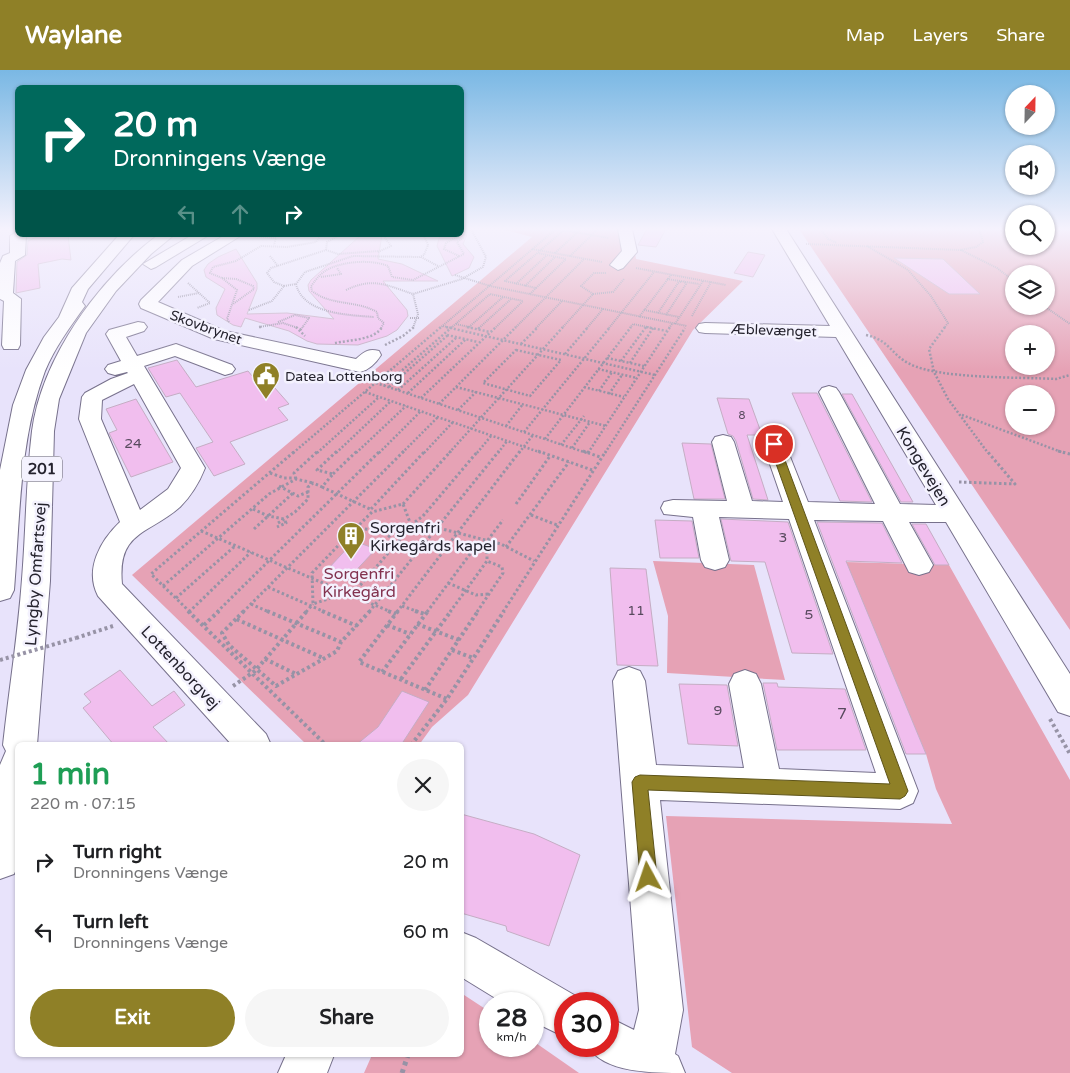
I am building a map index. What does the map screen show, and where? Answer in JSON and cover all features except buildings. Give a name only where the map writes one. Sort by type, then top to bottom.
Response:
[{"type":"main road","points":[[7,276],[5,295],[14,299],[11,345]]},
{"type":"main road","points":[[72,325],[80,288],[91,276]]},
{"type":"main road","name":"Lyngby Omfartsvej","points":[[0,590],[15,435],[31,379],[72,325],[98,281],[104,276]]},
{"type":"main road","name":"Lyngby Omfartsvej","points":[[20,742],[36,581],[44,432],[50,398],[72,325],[122,276]]},
{"type":"main road","points":[[72,325],[136,276]]},
{"type":"main road","name":"Skovbrynet","points":[[175,276],[148,304],[220,335],[360,366],[378,350]]},
{"type":"main road","name":"Kongevejen","points":[[808,276],[1070,702]]},
{"type":"main road","points":[[125,360],[118,383],[92,397],[90,419],[134,524],[163,509],[179,496],[188,482],[193,468],[125,360],[115,334],[138,327]]},
{"type":"main road","name":"Æblevænget","points":[[705,328],[842,332]]},
{"type":"main road","points":[[100,373],[165,336]]},
{"type":"main road","points":[[125,360],[176,350],[225,369]]},
{"type":"main road","points":[[829,392],[919,565]]},
{"type":"main road","points":[[722,442],[742,510]]},
{"type":"main road","points":[[640,782],[900,791],[774,444]]},
{"type":"main road","points":[[673,508],[954,514]]},
{"type":"main road","points":[[704,509],[715,560]]},
{"type":"main road","name":"Lottenborgvej","points":[[134,524],[115,542],[106,562],[108,588],[251,742]]},
{"type":"main road","points":[[619,1047],[655,1069],[661,1010],[629,681]]},
{"type":"main road","points":[[745,684],[765,786]]},
{"type":"main road","points":[[0,860],[15,779]]},
{"type":"main road","points":[[464,955],[554,1008]]},
{"type":"main road","points":[[302,1073],[310,1057]]},
{"type":"path","points":[[217,276],[237,290],[227,319],[235,325]]},
{"type":"path","points":[[269,276],[274,282],[284,286],[296,284],[302,276]]},
{"type":"path","points":[[328,276],[320,277],[312,286],[312,291],[317,297],[327,301],[351,301],[370,307],[377,312],[378,318],[384,323],[379,332],[373,335],[335,343]]},
{"type":"path","points":[[391,276],[413,280],[421,276]]},
{"type":"path","points":[[456,276],[490,286],[686,326]]},
{"type":"path","points":[[346,290],[363,282],[385,285],[413,294],[468,276]]},
{"type":"path","points":[[323,742],[151,574],[502,276]]},
{"type":"path","points":[[512,276],[506,281],[536,288]]},
{"type":"path","points":[[516,284],[525,276]]},
{"type":"path","points":[[525,286],[535,276]]},
{"type":"path","points":[[530,294],[549,276]]},
{"type":"path","points":[[439,404],[567,276]]},
{"type":"path","points":[[591,276],[581,286],[592,294],[613,292],[624,279],[621,276]]},
{"type":"path","points":[[524,432],[651,276]]},
{"type":"path","points":[[639,317],[667,278],[671,276]]},
{"type":"path","points":[[913,276],[931,296],[948,323],[929,349],[934,372],[948,399],[962,415],[971,432],[1015,484],[956,482]]},
{"type":"path","points":[[222,278],[236,279],[253,286],[254,289],[232,304]]},
{"type":"path","points":[[667,278],[699,284]]},
{"type":"path","points":[[186,281],[210,303],[196,308]]},
{"type":"path","points":[[658,313],[678,283],[683,281]]},
{"type":"path","points":[[666,314],[686,284],[683,281]]},
{"type":"path","points":[[588,454],[667,331],[679,317],[699,284],[704,281]]},
{"type":"path","points":[[413,742],[447,699],[592,470],[655,375],[711,282]]},
{"type":"path","points":[[296,284],[300,297],[316,307],[374,317]]},
{"type":"path","points":[[249,310],[272,301],[284,286]]},
{"type":"path","points":[[171,298],[199,293]]},
{"type":"path","points":[[378,350],[408,335],[416,327],[419,310],[413,294]]},
{"type":"path","points":[[384,386],[490,294],[523,301],[421,398]]},
{"type":"path","points":[[312,605],[312,573],[355,528],[374,512],[403,504],[592,294]]},
{"type":"path","points":[[469,327],[503,296]]},
{"type":"path","points":[[478,329],[511,298]]},
{"type":"path","points":[[521,344],[562,301]]},
{"type":"path","points":[[565,354],[603,309]]},
{"type":"path","points":[[644,310],[679,317]]},
{"type":"path","points":[[1055,314],[1070,324]]},
{"type":"path","points":[[254,327],[275,323],[295,316],[309,318],[307,324],[300,330]]},
{"type":"path","points":[[410,318],[419,318]]},
{"type":"path","points":[[275,323],[296,327],[307,337]]},
{"type":"path","points":[[455,324],[490,332]]},
{"type":"path","points":[[545,439],[633,324],[667,331]]},
{"type":"path","points":[[443,326],[655,375]]},
{"type":"path","points":[[621,361],[646,327]]},
{"type":"path","points":[[630,363],[654,328]]},
{"type":"path","points":[[842,332],[880,338],[909,364],[934,372],[1056,379],[1070,375]]},
{"type":"path","points":[[444,333],[478,342]]},
{"type":"path","points":[[389,387],[448,335]]},
{"type":"path","points":[[398,390],[457,337]]},
{"type":"path","points":[[408,394],[466,339]]},
{"type":"path","points":[[516,350],[538,354],[561,360],[530,396],[483,383],[516,350]]},
{"type":"path","points":[[607,358],[644,366]]},
{"type":"path","points":[[598,369],[636,378]]},
{"type":"path","points":[[599,391],[612,372]]},
{"type":"path","points":[[609,394],[622,375]]},
{"type":"path","points":[[376,383],[600,458]]},
{"type":"path","points":[[456,387],[606,426]]},
{"type":"path","points":[[584,387],[624,397]]},
{"type":"path","points":[[365,392],[592,470]]},
{"type":"path","points":[[458,410],[476,392]]},
{"type":"path","points":[[296,478],[294,473],[314,453],[379,397]]},
{"type":"path","points":[[333,474],[317,470],[391,401]]},
{"type":"path","points":[[506,426],[523,404]]},
{"type":"path","points":[[322,487],[333,474],[406,406]]},
{"type":"path","points":[[204,626],[421,411]]},
{"type":"path","points":[[962,415],[1031,442],[1070,454]]},
{"type":"path","points":[[561,444],[584,416]]},
{"type":"path","points":[[438,417],[222,633],[229,646],[276,686],[337,651],[341,642],[357,626],[506,441]]},
{"type":"path","points":[[371,509],[453,422]]},
{"type":"path","points":[[572,448],[590,422]]},
{"type":"path","points":[[447,699],[359,662],[533,435]]},
{"type":"path","points":[[212,701],[257,668],[312,605],[357,589],[413,523],[423,516],[491,436]]},
{"type":"path","points":[[516,504],[550,456]]},
{"type":"path","points":[[506,547],[569,462]]},
{"type":"path","points":[[270,473],[284,478],[296,478],[313,483],[374,512]]},
{"type":"path","points":[[163,586],[279,486],[296,478]]},
{"type":"path","points":[[277,525],[286,522],[284,519],[308,499],[308,487],[313,483]]},
{"type":"path","points":[[279,486],[298,496],[308,492]]},
{"type":"path","points":[[254,528],[292,493]]},
{"type":"path","points":[[403,504],[413,523],[487,541],[506,547],[534,561]]},
{"type":"path","points":[[252,509],[268,516],[284,519]]},
{"type":"path","points":[[531,515],[557,525]]},
{"type":"path","points":[[382,672],[473,550],[487,541],[502,520]]},
{"type":"path","points":[[355,528],[383,531],[397,543]]},
{"type":"path","points":[[201,531],[396,614]]},
{"type":"path","points":[[401,679],[487,561],[487,541]]},
{"type":"path","points":[[176,598],[235,546]]},
{"type":"path","points":[[190,612],[251,552]]},
{"type":"path","points":[[425,690],[503,573],[502,567],[487,561]]},
{"type":"path","points":[[448,583],[476,595],[489,594]]},
{"type":"path","points":[[268,587],[357,626]]},
{"type":"path","points":[[251,604],[341,642]]},
{"type":"path","points":[[402,606],[425,614]]},
{"type":"path","points":[[0,660],[112,626],[134,615]]},
{"type":"path","points":[[236,619],[323,658]]},
{"type":"path","points":[[417,624],[458,640]]},
{"type":"path","points":[[387,625],[410,634]]},
{"type":"path","points":[[452,650],[473,658]]},
{"type":"path","points":[[264,660],[296,674]]},
{"type":"path","points":[[402,1073],[407,1057]]},
{"type":"green space","name":"Sorgenfri Kirkegård","points":[[486,276],[718,276],[743,281],[693,330],[468,695],[432,727],[421,742],[304,742],[132,575]]},
{"type":"green space","points":[[831,276],[1005,276],[1005,315],[1055,315],[1055,276],[1070,276],[1070,630]]},
{"type":"green space","points":[[653,561],[754,565],[785,680],[667,673],[668,616]]},
{"type":"green space","points":[[845,562],[949,565],[1070,780],[1070,1073],[732,1073],[692,1047],[666,816],[952,824],[936,789],[926,754]]},
{"type":"green space","points":[[464,995],[479,1005],[479,1057],[544,1057],[544,1049],[579,1073],[364,1073],[371,1057],[464,1057]]},
{"type":"place","name":"Datea Lottenborg","points":[[266,400]]},
{"type":"place","name":"Sorgenfri Kirkegårds kapel","points":[[351,560]]},
{"type":"route","points":[[648,877],[640,782],[900,791],[774,444]]}]
